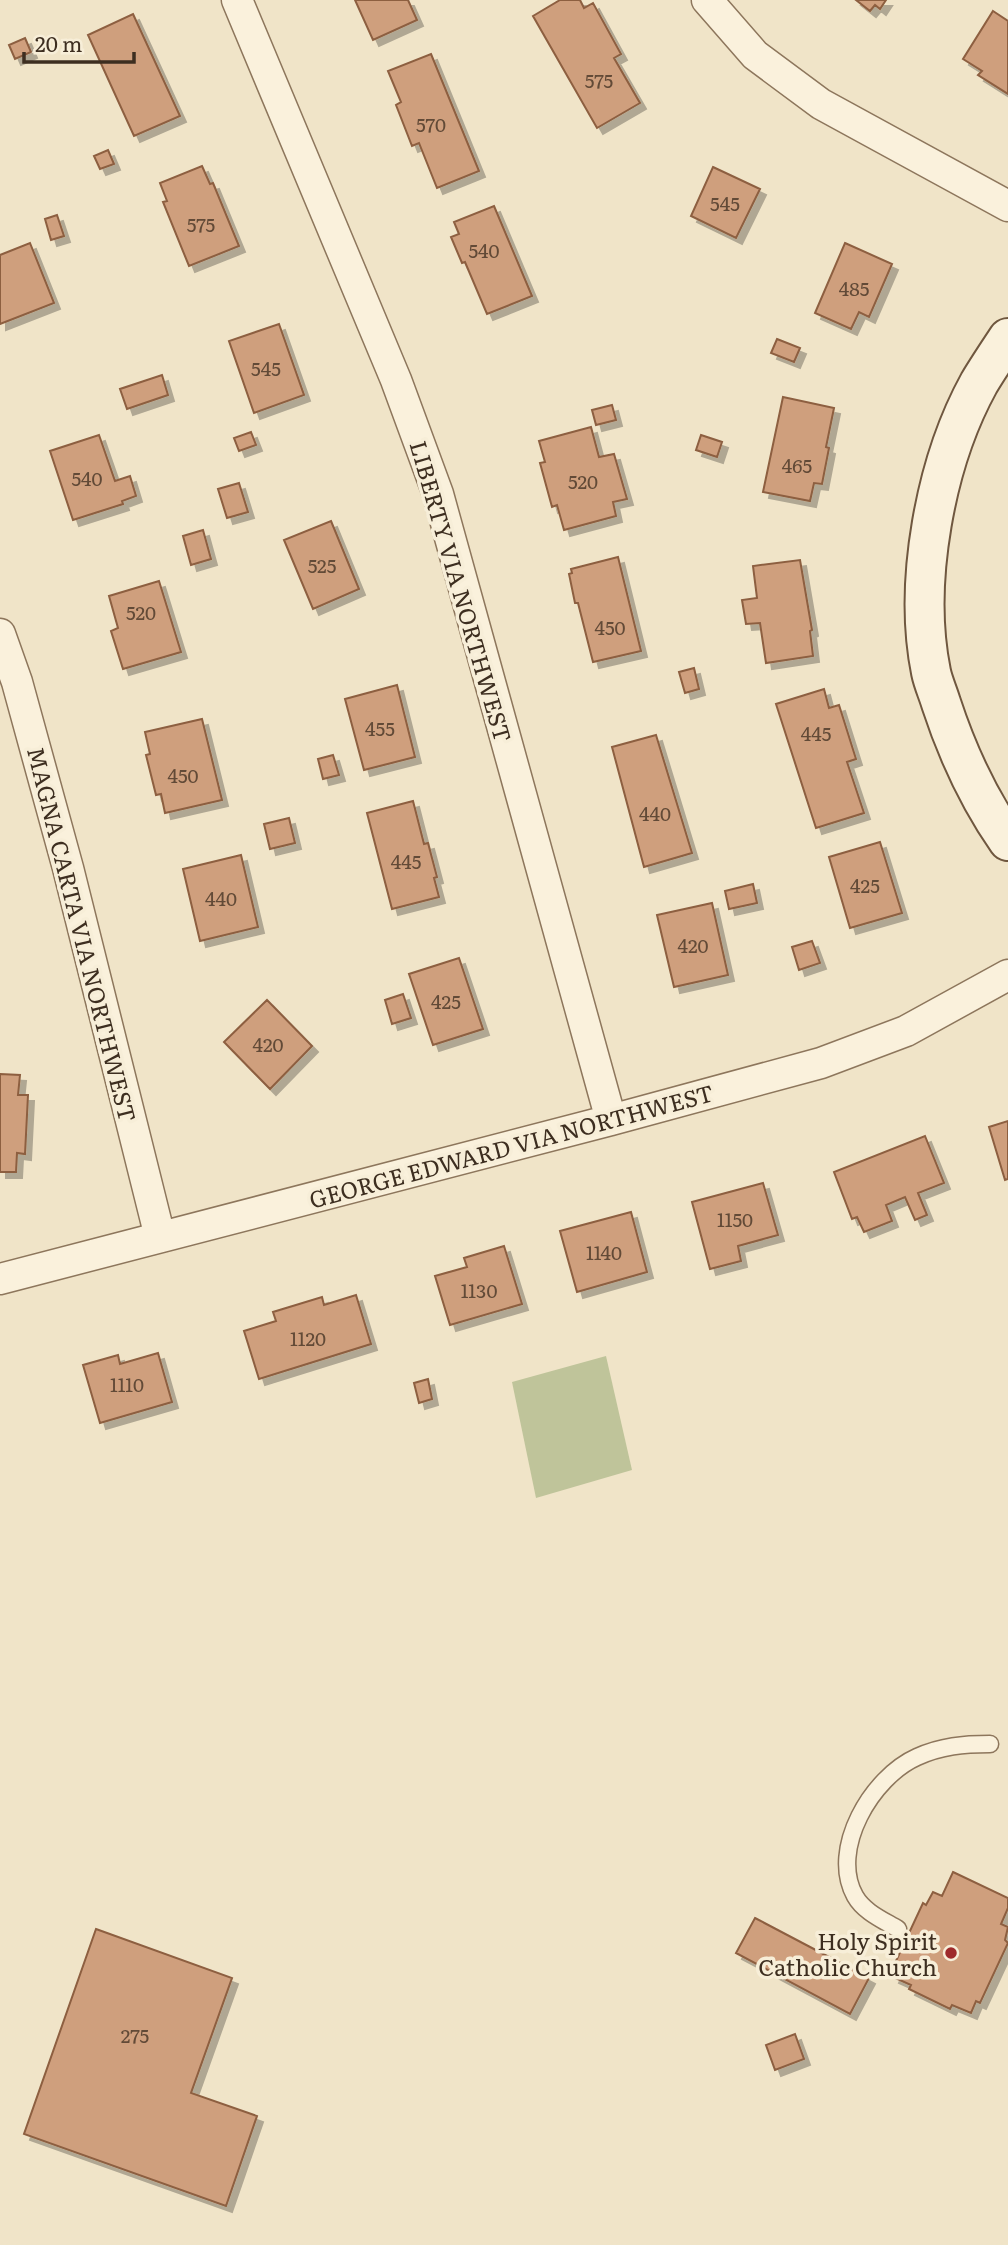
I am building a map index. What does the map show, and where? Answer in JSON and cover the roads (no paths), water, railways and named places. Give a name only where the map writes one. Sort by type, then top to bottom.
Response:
[{"type":"street","name":"LIBERTY VIA NORTHWEST","points":[[237,0],[396,380],[438,494],[611,1120]]},
{"type":"street","points":[[707,0],[755,55],[821,104],[1008,206]]},
{"type":"street","points":[[1008,338],[979,384],[958,431],[942,479],[928,543],[924,608],[931,673],[953,741],[985,808],[1008,841]]},
{"type":"street","name":"MAGNA CARTA VIA NORTHWEST","points":[[0,634],[17,682],[68,868],[160,1237]]},
{"type":"street","name":"GEORGE EDWARD VIA NORTHWEST","points":[[0,1279],[821,1063],[906,1031],[1008,975]]},
{"type":"lane","points":[[898,1929],[873,1914],[856,1898],[847,1875],[849,1846],[860,1816],[873,1793],[890,1775],[914,1758],[940,1748],[990,1744]]},
{"type":"place","name":"Holy Spirit Catholic Church","points":[[951,1953]]}]
